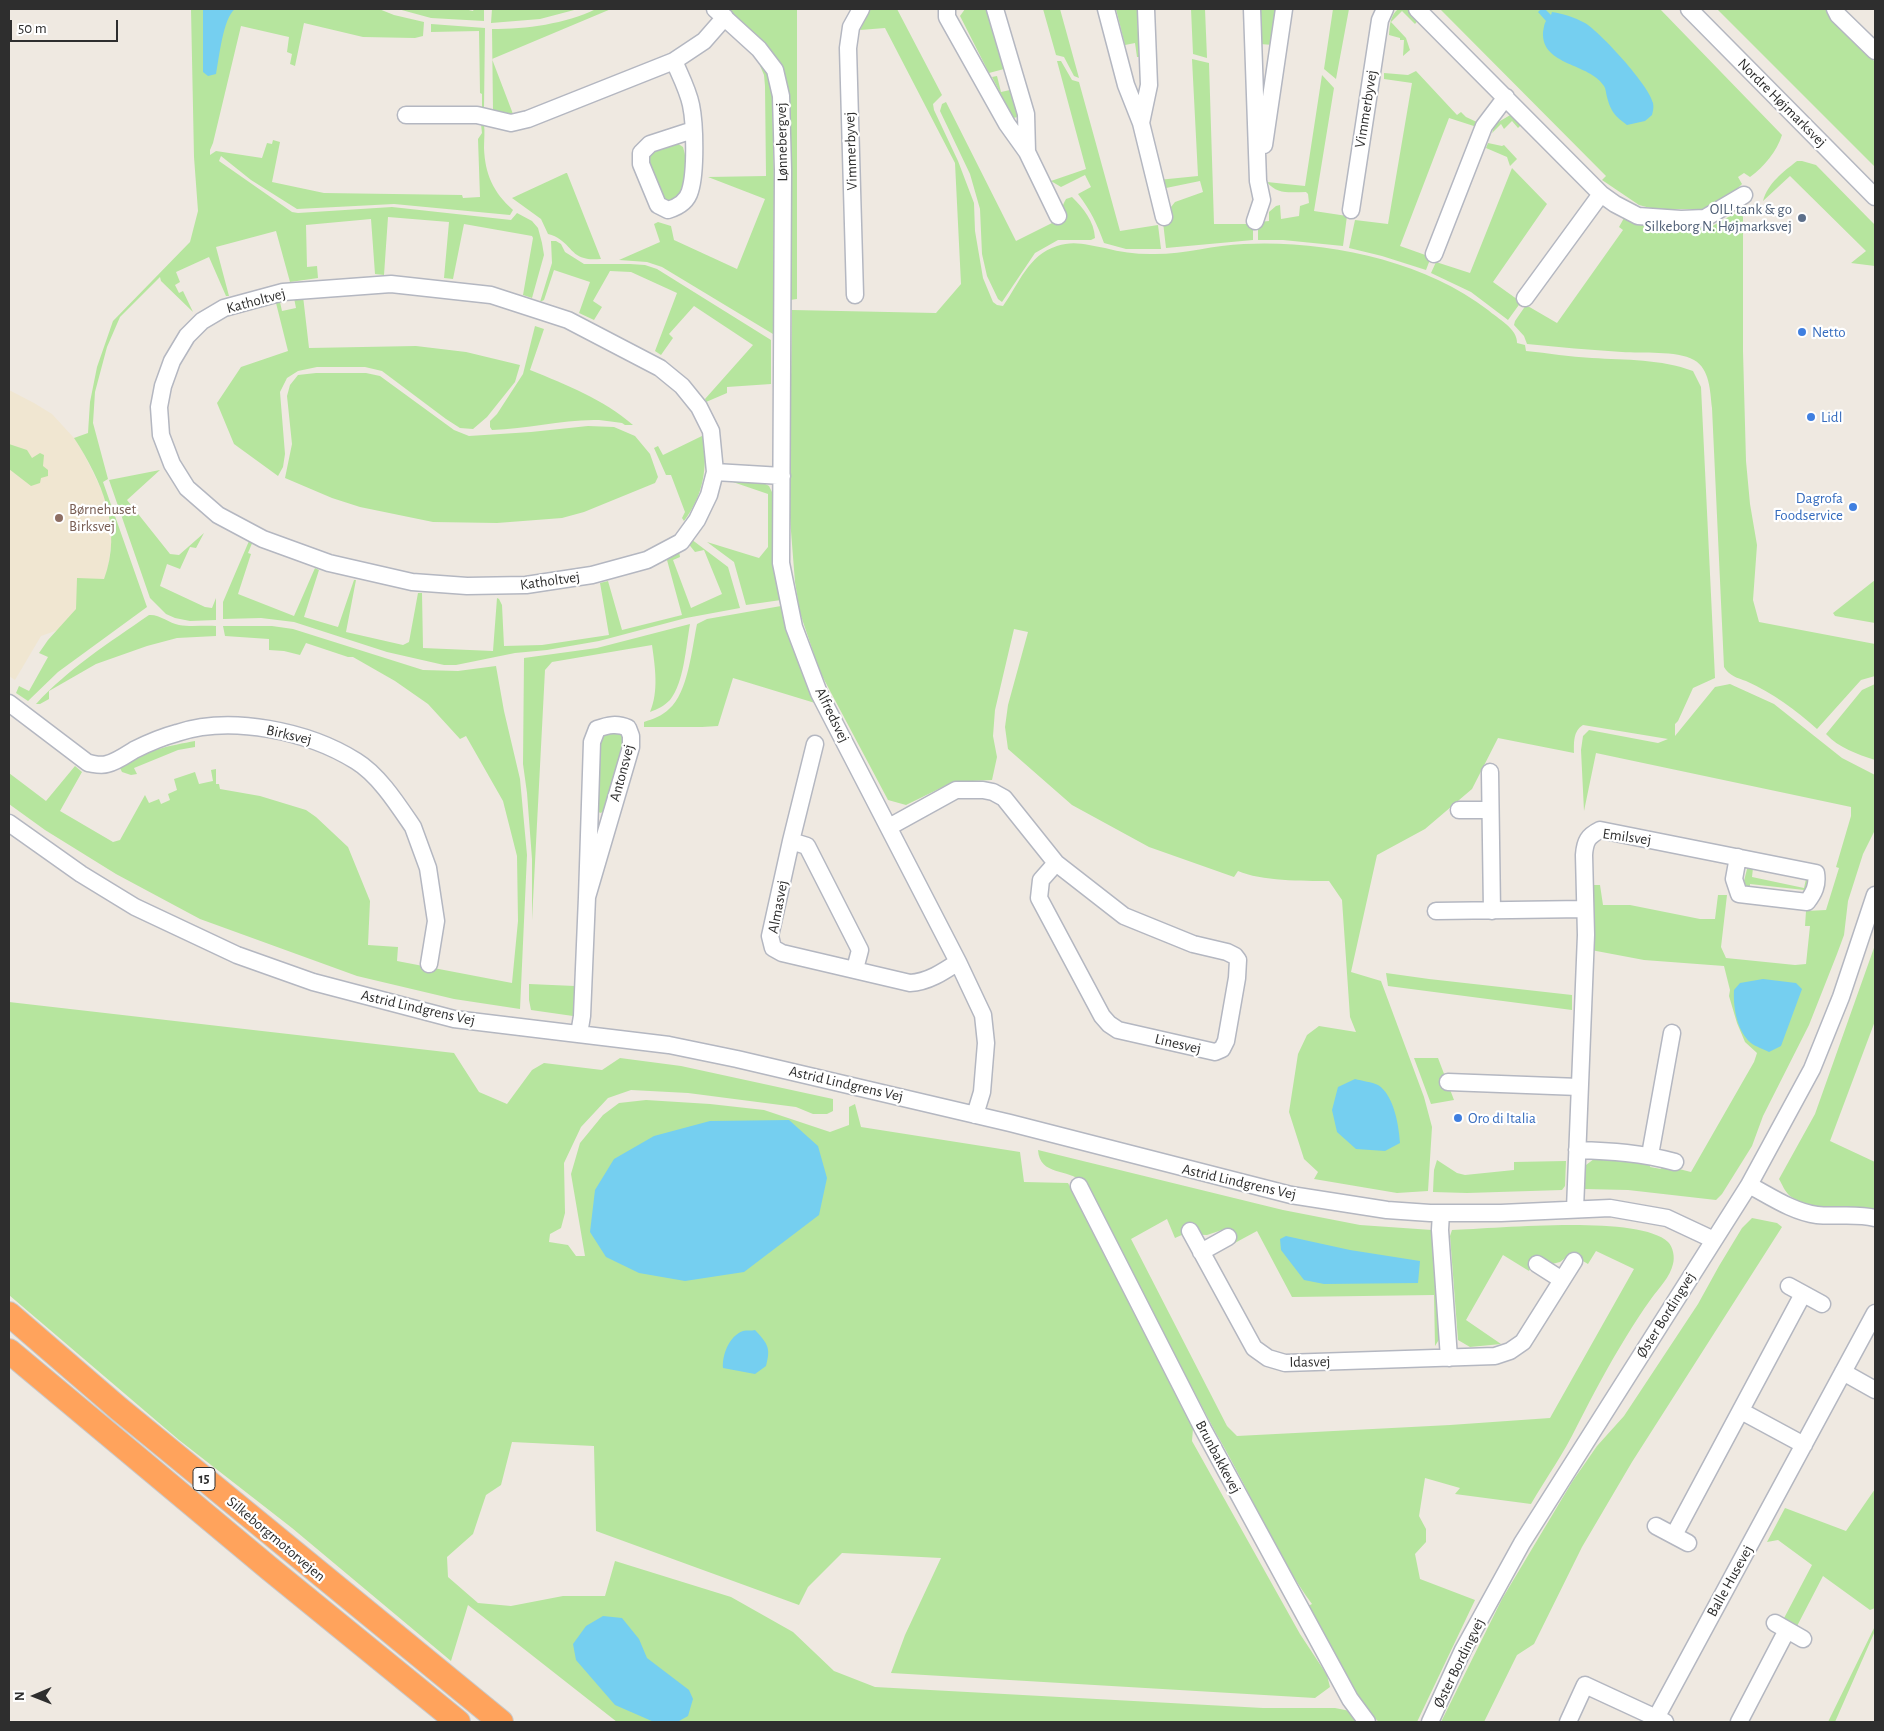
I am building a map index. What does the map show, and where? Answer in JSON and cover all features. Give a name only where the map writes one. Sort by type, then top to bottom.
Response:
[{"type":"highway","name":"Silkeborgmotorvejen","points":[[9,1314],[126,1414],[501,1722]]},
{"type":"highway","name":"Silkeborgmotorvejen","points":[[9,1351],[270,1569],[458,1722]]},
{"type":"street","name":"Vimmerbyvej","points":[[856,295],[848,48],[851,27],[861,9]]},
{"type":"street","points":[[947,9],[948,17],[990,94],[1007,124],[1027,152],[1058,216]]},
{"type":"street","points":[[995,9],[1026,114],[1027,152]]},
{"type":"street","points":[[1106,9],[1126,85],[1141,123],[1164,217]]},
{"type":"street","points":[[1141,123],[1149,85],[1146,9]]},
{"type":"street","points":[[1252,9],[1258,181],[1262,200],[1254,221]]},
{"type":"street","points":[[1258,181],[1284,9]]},
{"type":"street","name":"Vimmerbyvej","points":[[1351,210],[1380,20],[1385,9]]},
{"type":"street","points":[[1417,9],[1601,194],[1615,204],[1638,216],[1681,220],[1705,218],[1744,195]]},
{"type":"street","name":"Nordre Højmarksvej","points":[[1688,9],[1875,197]]},
{"type":"street","points":[[1835,9],[1838,15],[1874,48]]},
{"type":"street","name":"Lønnebergvej","points":[[406,114],[478,115],[510,123],[539,115],[674,61],[704,42],[720,13],[759,49],[775,70],[781,96],[783,170],[782,287]]},
{"type":"street","points":[[674,61],[691,105],[693,130],[694,163],[690,192],[680,206],[668,210],[658,205],[640,164],[641,153],[650,144],[693,130]]},
{"type":"street","points":[[1434,254],[1484,126],[1506,97]]},
{"type":"street","points":[[1525,298],[1601,194]]},
{"type":"street","name":"Katholtvej","points":[[391,284],[491,295],[568,320],[660,368],[682,386],[699,407],[711,431],[715,472],[709,495],[697,520],[681,542],[646,560],[592,575],[526,585],[467,586],[412,582],[329,563],[263,539],[218,515],[187,488],[172,464],[161,435],[159,407],[163,386],[172,361],[187,336],[202,321],[224,308],[283,292],[391,284]]},
{"type":"street","name":"Alfredsvej","points":[[782,287],[781,563],[794,627],[819,693],[958,962],[982,1015],[986,1043],[982,1092],[976,1115]]},
{"type":"street","points":[[715,472],[782,476]]},
{"type":"street","name":"Birksvej","points":[[11,709],[80,757],[98,765],[108,764],[143,746],[178,732],[213,726],[249,727],[281,731],[319,742],[358,761],[388,790],[413,827],[428,868],[436,921],[428,964]]},
{"type":"street","name":"Antonsvej","points":[[579,1034],[582,1016],[592,742],[597,729],[620,724],[628,728],[632,736],[631,747],[587,897]]},
{"type":"street","name":"Almasvej","points":[[815,744],[770,936],[773,948],[782,953],[910,983],[920,983],[936,976],[958,962]]},
{"type":"street","points":[[1490,772],[1492,911]]},
{"type":"street","name":"Linesvej","points":[[889,827],[956,790],[983,790],[993,792],[1004,798],[1056,863],[1124,916],[1193,944],[1227,952],[1235,956],[1238,960],[1237,978],[1226,1041],[1222,1049],[1215,1052],[1118,1030],[1109,1024],[1102,1016],[1039,898],[1041,880],[1056,863]]},
{"type":"street","points":[[1459,810],[1490,810]]},
{"type":"street","name":"Astrid Lindgrens Vej","points":[[9,823],[81,874],[136,907],[237,955],[313,982],[454,1019],[669,1045],[785,1069],[976,1115],[1291,1195],[1387,1210],[1441,1213],[1501,1213],[1610,1208],[1667,1218],[1714,1240]]},
{"type":"street","name":"Emilsvej","points":[[1575,1209],[1586,935],[1585,842],[1590,834],[1600,830],[1738,857],[1816,873],[1817,880],[1814,894],[1807,902],[1739,894],[1734,879],[1738,857]]},
{"type":"street","points":[[791,841],[807,846],[860,950],[855,969]]},
{"type":"street","name":"Øster Bordingvej","points":[[1430,1722],[1464,1650],[1522,1543],[1749,1185],[1812,1069],[1840,997],[1875,895]]},
{"type":"street","points":[[1436,912],[1585,909]]},
{"type":"street","points":[[1650,1155],[1672,1033]]},
{"type":"street","points":[[1448,1082],[1579,1087]]},
{"type":"street","points":[[1577,1150],[1650,1155],[1675,1162]]},
{"type":"street","points":[[1749,1185],[1794,1209],[1816,1215],[1866,1216],[1875,1218]]},
{"type":"street","name":"Brunbakkevej","points":[[1079,1186],[1203,1430],[1350,1699],[1367,1722]]},
{"type":"street","points":[[1441,1213],[1440,1230],[1449,1358]]},
{"type":"street","name":"Idasvej","points":[[1190,1231],[1254,1348],[1268,1358],[1284,1363],[1495,1356],[1510,1351],[1523,1342],[1574,1261]]},
{"type":"street","points":[[1202,1252],[1228,1237]]},
{"type":"street","points":[[1537,1264],[1562,1280]]},
{"type":"street","points":[[1656,1526],[1681,1539],[1796,1290],[1822,1304]]},
{"type":"street","name":"Balle Husevej","points":[[1568,1722],[1585,1685],[1660,1720],[1875,1313]]},
{"type":"street","points":[[1843,1372],[1875,1390]]},
{"type":"street","points":[[1741,1411],[1804,1445]]},
{"type":"street","points":[[1739,1722],[1781,1626],[1803,1639]]},
{"type":"shaded area","name":"Børnehuset Birksvej","points":[[9,390],[52,414],[74,438],[106,499],[112,538],[108,568],[90,619],[41,636],[15,680],[9,676]]},
{"type":"green space","points":[[191,9],[379,9],[394,15],[424,22],[423,36],[415,38],[363,37],[304,23],[295,66],[290,64],[292,54],[287,52],[289,37],[241,26],[210,155],[216,151],[262,158],[267,143],[272,144],[273,140],[280,142],[272,182],[324,193],[462,195],[463,198],[480,197],[478,139],[482,133],[481,124],[484,124],[484,148],[488,174],[495,189],[513,210],[510,215],[394,204],[297,209],[251,180],[221,156],[219,161],[292,212],[392,207],[511,220],[517,213],[532,221],[538,228],[544,255],[532,298],[523,295],[532,236],[464,224],[453,279],[444,278],[449,222],[388,217],[384,275],[375,274],[371,219],[306,225],[307,267],[317,266],[318,278],[290,282],[276,231],[216,247],[229,296],[226,296],[209,257],[176,272],[180,282],[175,285],[179,293],[183,291],[193,312],[161,281],[160,277],[120,317],[107,347],[95,392],[93,423],[108,479],[103,482],[147,607],[58,672],[28,701],[16,693],[19,686],[29,691],[48,657],[39,653],[76,609],[77,578],[104,579],[109,560],[111,542],[107,506],[93,471],[74,438],[88,433],[90,402],[97,367],[113,321],[190,242],[198,211],[194,157]]},
{"type":"green space","points":[[398,9],[464,9],[473,11],[474,9],[484,9],[484,21],[431,18]]},
{"type":"green space","points":[[492,9],[578,9],[540,19],[491,23]]},
{"type":"green space","points":[[596,9],[611,9],[492,59],[492,29],[546,25]]},
{"type":"green space","points":[[724,9],[797,9],[797,299],[790,300],[788,97]]},
{"type":"green space","points":[[870,9],[897,9],[942,95],[933,104],[934,110],[958,161],[974,203],[975,231],[983,278],[993,302],[997,305],[1003,306],[1031,263],[1047,250],[1063,244],[1081,244],[1122,252],[1150,254],[1174,253],[1244,244],[1307,246],[1340,250],[1372,257],[1404,266],[1434,278],[1462,293],[1501,320],[1514,333],[1517,343],[1525,345],[1526,351],[1656,362],[1693,371],[1701,387],[1715,678],[1693,688],[1675,724],[1675,736],[1715,687],[1730,684],[1774,704],[1842,758],[1875,775],[1875,830],[1863,854],[1848,901],[1844,935],[1837,954],[1809,1025],[1763,1116],[1752,1146],[1722,1194],[1716,1200],[1628,1190],[1584,1189],[1582,1168],[1594,1159],[1651,1162],[1650,1167],[1661,1169],[1663,1165],[1691,1172],[1754,1062],[1757,1053],[1745,1042],[1737,1023],[1729,996],[1730,990],[1724,966],[1644,960],[1591,950],[1590,885],[1600,885],[1603,905],[1630,905],[1700,919],[1715,919],[1718,895],[1727,895],[1721,947],[1726,958],[1795,965],[1806,964],[1810,926],[1805,926],[1806,911],[1826,910],[1839,868],[1836,867],[1851,816],[1851,807],[1596,753],[1584,811],[1581,750],[1583,736],[1589,730],[1658,743],[1668,739],[1583,725],[1577,730],[1574,741],[1574,753],[1498,738],[1472,789],[1425,829],[1377,855],[1351,972],[1381,981],[1424,1097],[1432,1127],[1428,1191],[1397,1193],[1314,1179],[1318,1172],[1304,1159],[1289,1112],[1298,1054],[1307,1035],[1319,1026],[1356,1032],[1350,1017],[1342,900],[1329,881],[1270,879],[1238,871],[1234,877],[1149,847],[1072,805],[1008,749],[1005,727],[1008,705],[1028,632],[1014,629],[995,710],[993,736],[997,757],[992,780],[953,782],[906,805],[888,800],[820,672],[800,613],[795,582],[789,506],[792,310],[936,313],[961,284],[955,163],[885,28],[860,30]]},
{"type":"green space","points":[[965,9],[989,9],[1004,69],[989,73],[960,16]]},
{"type":"green space","points":[[1043,9],[1060,9],[1079,78],[1074,76],[1064,57],[1056,55]]},
{"type":"green space","points":[[1116,9],[1137,9],[1139,57],[1137,57],[1135,43],[1125,45]]},
{"type":"green space","points":[[1191,9],[1205,9],[1207,58],[1193,54]]},
{"type":"green space","points":[[1259,9],[1279,9],[1273,45],[1260,44]]},
{"type":"green space","points":[[1333,9],[1349,9],[1336,79],[1324,69]]},
{"type":"green space","points":[[1398,9],[1410,9],[1419,19],[1415,24],[1402,11],[1391,22],[1406,38],[1410,50],[1403,56],[1404,40],[1389,35],[1390,24],[1392,17]]},
{"type":"green space","points":[[1440,9],[1660,9],[1782,135],[1780,141],[1765,164],[1755,173],[1750,177],[1744,173],[1738,177],[1742,184],[1735,191],[1704,209],[1654,209],[1639,205],[1602,180],[1606,176]]},
{"type":"green space","points":[[1717,9],[1829,9],[1834,18],[1875,62],[1875,167]]},
{"type":"green space","points":[[431,24],[485,28],[484,108],[482,108],[482,94],[480,93],[479,31],[431,32]]},
{"type":"green space","points":[[755,54],[770,76],[772,88],[774,182],[773,334],[662,267],[647,262],[619,260],[660,242],[654,224],[658,222],[671,226],[674,240],[737,269],[765,199],[708,177],[766,176],[765,86],[764,75]]},
{"type":"green space","points":[[1192,59],[1209,63],[1214,224],[1253,224],[1253,240],[1166,248],[1163,222],[1173,219],[1171,207],[1175,202],[1203,192],[1200,181],[1166,188],[1158,180],[1198,176]]},
{"type":"green space","points":[[492,60],[513,114],[500,114],[493,111]]},
{"type":"green space","points":[[1057,61],[1061,61],[1072,80],[1079,82],[1120,231],[1158,225],[1161,249],[1126,249],[1104,243],[1087,206],[1078,194],[1091,187],[1085,175],[1061,187],[1051,181],[1086,169]]},
{"type":"green space","points":[[1416,71],[1457,115],[1461,112],[1466,117],[1481,124],[1480,128],[1449,118],[1400,246],[1431,257],[1426,270],[1349,248],[1355,220],[1388,224],[1412,83],[1384,79],[1384,73],[1408,75]]},
{"type":"green space","points":[[1322,75],[1334,88],[1314,211],[1347,216],[1343,246],[1283,240],[1258,240],[1258,222],[1269,221],[1269,212],[1276,206],[1280,205],[1281,219],[1299,216],[1300,206],[1309,203],[1306,192],[1280,191],[1267,182],[1305,186]]},
{"type":"green space","points":[[997,76],[1001,92],[1010,90],[1018,117],[1013,118],[992,77]]},
{"type":"green space","points":[[946,102],[1016,241],[1064,217],[1062,210],[1066,199],[1072,197],[1084,211],[1093,226],[1095,238],[1091,240],[1058,240],[1035,253],[1002,302],[998,299],[987,276],[982,254],[980,209],[970,174],[940,111],[942,104]]},
{"type":"green space","points":[[1512,114],[1523,123],[1518,128],[1512,121],[1504,129],[1501,124],[1492,133],[1495,124]]},
{"type":"green space","points":[[677,143],[683,147],[686,161],[683,188],[677,202],[666,205],[645,159],[655,150]]},
{"type":"green space","points":[[1488,143],[1504,145],[1517,159],[1510,166],[1507,157],[1486,148]]},
{"type":"green space","points":[[1797,161],[1816,165],[1875,225],[1875,266],[1851,263],[1866,251],[1790,176],[1763,201],[1772,183]]},
{"type":"green space","points":[[1512,168],[1547,204],[1493,282],[1521,302],[1508,320],[1471,292],[1431,273],[1436,262],[1470,273]]},
{"type":"green space","points":[[566,173],[601,259],[586,259],[575,254],[560,239],[548,234],[541,219],[512,198]]},
{"type":"green space","points":[[1740,212],[1743,213],[1743,351],[1746,461],[1750,504],[1757,545],[1753,600],[1759,622],[1875,644],[1875,676],[1861,680],[1817,729],[1784,702],[1766,691],[1731,675],[1724,667],[1712,408],[1710,388],[1703,369],[1694,360],[1678,355],[1527,344],[1524,336],[1514,325],[1526,305],[1557,323],[1623,230],[1619,227],[1624,218],[1646,226],[1709,228]]},
{"type":"green space","points":[[551,241],[561,244],[565,252],[584,264],[645,265],[657,269],[771,340],[771,384],[727,387],[727,393],[706,402],[705,399],[753,345],[694,306],[669,334],[673,338],[661,355],[655,351],[677,293],[631,272],[610,271],[593,301],[602,307],[594,320],[579,313],[590,282],[554,270],[544,300],[540,302],[552,263]]},
{"type":"green space","points":[[303,296],[309,348],[416,346],[466,352],[520,365],[515,382],[487,417],[473,429],[460,428],[382,371],[365,367],[317,367],[298,371],[287,378],[280,392],[285,454],[283,467],[278,476],[234,444],[217,403],[241,367],[288,351],[276,303],[280,302],[282,311],[296,308],[294,298]]},
{"type":"green space","points":[[535,326],[544,329],[530,370],[597,400],[633,425],[586,420],[492,430],[490,421],[497,414],[523,374]]},
{"type":"green space","points":[[366,373],[380,376],[454,430],[469,436],[588,426],[614,427],[635,436],[650,454],[658,477],[655,483],[584,512],[562,518],[497,523],[433,522],[360,507],[332,498],[285,478],[292,444],[287,396],[290,385],[298,375]]},
{"type":"green space","points":[[704,435],[705,459],[703,481],[696,501],[684,521],[682,518],[685,512],[671,475],[666,475],[654,448],[658,446],[663,455]]},
{"type":"green space","points":[[9,444],[27,450],[32,458],[40,453],[44,455],[43,466],[48,470],[48,476],[41,478],[40,483],[31,486],[9,469]]},
{"type":"green space","points":[[160,470],[127,500],[170,554],[179,555],[204,533],[196,548],[190,547],[180,569],[167,564],[160,586],[205,607],[212,608],[216,598],[216,620],[190,621],[175,618],[166,614],[150,598],[109,480]]},
{"type":"green space","points":[[756,479],[769,486],[772,492],[772,542],[781,600],[746,605],[734,562],[707,542],[759,558],[768,547],[768,494],[727,480]]},
{"type":"green space","points":[[691,539],[728,567],[740,608],[686,618],[599,641],[547,650],[515,653],[456,665],[444,665],[387,652],[294,622],[261,618],[223,619],[223,602],[249,541],[253,541],[248,553],[251,554],[238,594],[294,616],[315,568],[319,570],[304,617],[338,627],[354,580],[356,580],[346,632],[403,645],[409,642],[418,593],[422,593],[423,648],[493,651],[497,598],[502,605],[504,646],[542,645],[609,635],[600,583],[608,581],[622,630],[682,615],[667,560],[679,551],[680,557],[673,560],[691,608],[722,594],[704,550],[695,552],[687,542]]},
{"type":"green space","points":[[1875,580],[1875,623],[1835,616],[1833,613]]},
{"type":"green space","points":[[781,606],[798,660],[815,703],[733,678],[718,726],[644,727],[644,722],[669,709],[681,692],[688,669],[697,624],[707,619]]},
{"type":"green space","points":[[149,615],[179,625],[216,626],[216,636],[177,638],[147,646],[96,664],[49,691],[49,699],[36,704],[48,691],[62,679]]},
{"type":"green space","points":[[690,624],[684,664],[675,693],[665,704],[650,712],[655,696],[655,670],[652,645],[552,662],[545,670],[532,920],[532,859],[523,764],[524,658],[597,648]]},
{"type":"green space","points":[[223,626],[272,626],[293,629],[423,670],[458,671],[496,666],[504,711],[520,779],[527,855],[520,1009],[454,999],[357,976],[200,919],[116,874],[45,830],[9,804],[9,773],[46,801],[75,766],[82,772],[60,811],[113,842],[120,840],[145,795],[149,803],[159,799],[161,804],[170,800],[168,794],[177,790],[174,779],[195,772],[199,784],[213,781],[211,770],[216,769],[216,784],[219,784],[220,789],[260,796],[306,810],[348,847],[370,901],[368,945],[398,947],[397,961],[512,983],[518,921],[517,856],[503,801],[466,736],[460,739],[428,704],[395,681],[353,657],[306,643],[300,655],[269,650],[269,639],[225,636]]},
{"type":"green space","points":[[1875,684],[1875,760],[1842,747],[1826,734],[1862,690]]},
{"type":"green space","points":[[618,732],[623,735],[624,742],[606,811],[600,813],[596,809],[601,735]]},
{"type":"green space","points":[[195,741],[195,747],[178,750],[134,768],[137,774],[131,775],[122,772],[120,768],[127,762],[145,753]]},
{"type":"green space","points":[[1753,868],[1752,877],[1804,888],[1806,879],[1809,880],[1809,891],[1802,894],[1804,890],[1750,884],[1750,888],[1746,886],[1744,881],[1747,869]]},
{"type":"green space","points":[[1875,945],[1875,1021],[1830,1141],[1875,1162],[1875,1209],[1831,1208],[1808,1204],[1790,1196],[1779,1179],[1815,1114]]},
{"type":"green space","points":[[1386,973],[1572,995],[1572,1010],[1388,986]]},
{"type":"green space","points":[[529,984],[575,986],[573,1016],[531,1010]]},
{"type":"green space","points":[[9,1002],[454,1053],[479,1092],[507,1104],[532,1070],[544,1063],[602,1070],[620,1058],[681,1066],[833,1099],[833,1111],[827,1114],[813,1114],[796,1107],[688,1093],[631,1090],[608,1098],[581,1127],[564,1163],[565,1213],[561,1228],[550,1234],[549,1242],[568,1245],[576,1256],[585,1256],[571,1174],[580,1143],[603,1115],[619,1103],[646,1100],[764,1110],[830,1132],[849,1125],[849,1107],[855,1104],[861,1127],[1020,1152],[1024,1182],[1068,1183],[1194,1416],[1192,1441],[1300,1634],[1327,1675],[1330,1687],[1315,1698],[891,1673],[905,1635],[941,1558],[842,1553],[808,1587],[799,1605],[596,1531],[594,1446],[512,1442],[501,1485],[486,1495],[473,1534],[447,1557],[448,1577],[478,1603],[511,1606],[563,1596],[605,1596],[615,1561],[731,1597],[793,1632],[834,1671],[875,1687],[1263,1708],[1335,1708],[1350,1711],[1358,1722],[617,1722],[468,1605],[451,1661],[292,1528],[179,1440],[9,1295]]},
{"type":"green space","points":[[1414,1058],[1438,1058],[1454,1100],[1431,1104]]},
{"type":"green space","points":[[1038,1150],[1283,1210],[1360,1225],[1432,1230],[1440,1338],[1435,1346],[1434,1295],[1292,1297],[1257,1231],[1218,1252],[1232,1240],[1225,1229],[1207,1235],[1184,1234],[1175,1238],[1167,1219],[1131,1239],[1227,1426],[1237,1436],[1550,1418],[1634,1269],[1596,1251],[1588,1264],[1571,1254],[1560,1262],[1552,1264],[1537,1256],[1529,1271],[1503,1255],[1466,1320],[1501,1344],[1470,1347],[1458,1340],[1450,1236],[1452,1230],[1565,1225],[1598,1226],[1628,1228],[1652,1233],[1670,1244],[1674,1258],[1669,1273],[1619,1348],[1566,1446],[1531,1504],[1455,1494],[1460,1488],[1425,1478],[1419,1516],[1426,1529],[1426,1542],[1415,1554],[1420,1579],[1475,1600],[1417,1722],[1379,1722],[1358,1703],[1308,1606],[1312,1604],[1274,1542],[1083,1183],[1077,1178],[1049,1168],[1040,1159]]},
{"type":"green space","points":[[1437,1160],[1457,1173],[1465,1175],[1514,1170],[1514,1162],[1566,1161],[1565,1186],[1562,1190],[1467,1193],[1433,1192],[1434,1170]]},
{"type":"green space","points":[[1752,1218],[1777,1223],[1782,1227],[1632,1462],[1582,1547],[1534,1644],[1517,1655],[1484,1722],[1441,1722],[1502,1599],[1572,1482],[1597,1446],[1624,1416],[1698,1304],[1742,1228]]},
{"type":"green space","points":[[1875,1489],[1875,1608],[1870,1610],[1823,1576],[1796,1628],[1782,1622],[1812,1565],[1778,1540],[1767,1542],[1785,1508],[1846,1531]]},
{"type":"green space","points":[[1875,1626],[1875,1631],[1835,1722],[1828,1722]]},
{"type":"water","points":[[203,9],[235,9],[227,21],[216,74],[208,76],[203,72]]},
{"type":"water","points":[[1541,9],[1545,9],[1551,15],[1552,12],[1581,21],[1602,37],[1643,84],[1653,103],[1652,115],[1645,121],[1627,125],[1619,119],[1612,110],[1605,87],[1597,78],[1550,52],[1544,43],[1543,32],[1546,21],[1538,12]]},
{"type":"water","points":[[1763,979],[1796,983],[1802,989],[1781,1046],[1769,1052],[1746,1038],[1739,1026],[1734,1004],[1734,990],[1740,983]]},
{"type":"water","points":[[1355,1079],[1378,1085],[1388,1096],[1395,1111],[1400,1143],[1385,1151],[1356,1149],[1337,1132],[1332,1110],[1338,1087]]},
{"type":"water","points":[[789,1120],[818,1146],[827,1178],[819,1215],[744,1272],[685,1281],[639,1273],[606,1257],[590,1232],[595,1190],[614,1159],[654,1136],[710,1121]]},
{"type":"water","points":[[1286,1236],[1350,1250],[1420,1261],[1418,1283],[1324,1284],[1304,1280],[1281,1250],[1280,1239]]},
{"type":"water","points":[[755,1330],[767,1346],[766,1366],[755,1374],[723,1368],[725,1352],[730,1341],[738,1333]]},
{"type":"water","points":[[603,1616],[622,1618],[639,1639],[647,1658],[689,1690],[693,1699],[688,1716],[679,1721],[654,1722],[615,1705],[576,1660],[573,1644],[586,1626]]},
{"type":"place","name":"OIL! tank & go Silkeborg N. Højmarksvej","points":[[1802,218]]},
{"type":"place","name":"Netto","points":[[1802,332]]},
{"type":"place","name":"Lidl","points":[[1811,417]]},
{"type":"place","name":"Dagrofa Foodservice","points":[[1853,507]]},
{"type":"place","name":"Børnehuset Birksvej","points":[[59,518]]},
{"type":"place","name":"Oro di Italia","points":[[1458,1118]]}]
